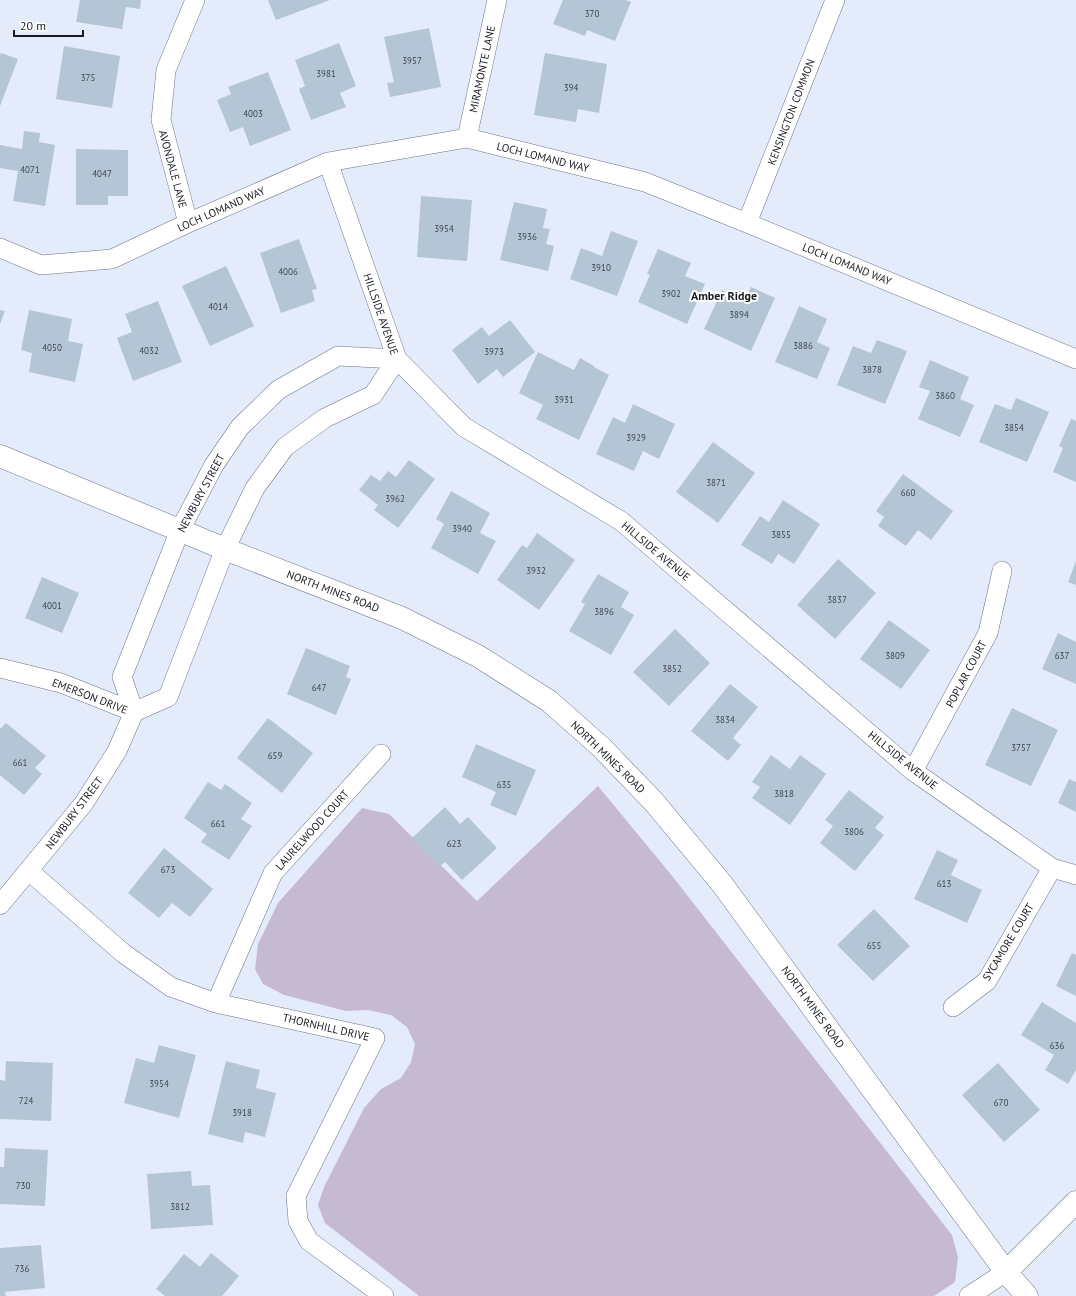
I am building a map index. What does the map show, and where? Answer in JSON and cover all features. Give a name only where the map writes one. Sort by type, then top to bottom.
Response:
[{"type":"main road","name":"NORTH MINES ROAD","points":[[0,456],[225,549],[402,618],[478,656],[548,701],[601,747],[654,802],[722,884],[1006,1272],[1027,1296]]},
{"type":"main road","points":[[1006,1272],[1076,1202]]},
{"type":"street","name":"AVONDALE LANE","points":[[188,223],[161,120],[166,70],[195,0]]},
{"type":"street","name":"MIRAMONTE LANE","points":[[467,138],[497,0]]},
{"type":"street","name":"KENSINGTON COMMON","points":[[747,223],[835,0]]},
{"type":"street","name":"LOCH LOMAND WAY","points":[[0,248],[41,265],[112,259],[188,223],[328,162],[467,138],[645,182],[1076,359]]},
{"type":"street","name":"HILLSIDE AVENUE","points":[[328,162],[397,359],[464,427],[621,521],[913,771],[1052,868],[1076,875]]},
{"type":"street","name":"NEWBURY STREET","points":[[0,905],[84,803],[117,751],[134,712],[122,677],[180,530],[214,465],[240,427],[278,390],[338,356],[397,359]]},
{"type":"street","points":[[134,712],[168,697],[225,549],[255,488],[285,447],[325,418],[373,395],[397,359]]},
{"type":"street","name":"POPLAR COURT","points":[[913,771],[988,633],[1002,571]]},
{"type":"street","name":"EMERSON DRIVE","points":[[0,668],[61,683],[134,712]]},
{"type":"street","name":"LAURELWOOD COURT","points":[[216,1003],[273,873],[381,754]]},
{"type":"street","name":"SYCAMORE COURT","points":[[953,1007],[987,980],[1052,868]]},
{"type":"street","name":"THORNHILL DRIVE","points":[[29,871],[123,953],[171,987],[216,1003],[375,1038],[296,1196],[298,1221],[309,1241],[384,1296]]},
{"type":"street","points":[[969,1296],[1006,1272]]},
{"type":"shaded area","points":[[598,786],[673,877],[952,1235],[958,1257],[955,1282],[934,1296],[419,1296],[325,1223],[318,1205],[324,1187],[364,1108],[381,1089],[401,1078],[411,1062],[415,1044],[407,1027],[391,1015],[368,1010],[346,1011],[284,995],[263,984],[255,969],[258,944],[278,903],[362,808],[389,814],[477,901]]},
{"type":"building","points":[[80,0],[141,0],[140,9],[126,7],[122,29],[76,22]]},
{"type":"building","points":[[268,0],[330,0],[276,20]]},
{"type":"building","points":[[563,0],[626,0],[631,2],[615,41],[587,30],[585,36],[553,24]]},
{"type":"building","points":[[429,28],[441,87],[390,97],[387,83],[394,82],[384,37]]},
{"type":"building","points":[[339,43],[356,86],[340,93],[346,107],[311,120],[299,89],[305,86],[295,60]]},
{"type":"building","points":[[64,46],[120,56],[112,108],[56,99]]},
{"type":"building","points":[[1,53],[18,59],[0,106],[0,55]]},
{"type":"building","points":[[545,53],[607,64],[599,113],[578,109],[576,122],[534,115]]},
{"type":"building","points":[[268,72],[291,130],[250,146],[243,127],[230,132],[217,100],[231,94],[228,87]]},
{"type":"building","points":[[24,131],[40,133],[39,142],[55,145],[45,206],[13,201],[18,171],[0,168],[0,145],[22,149]]},
{"type":"building","points":[[76,149],[128,150],[128,196],[108,196],[108,205],[76,205]]},
{"type":"building","points":[[421,196],[472,200],[467,261],[417,257]]},
{"type":"building","points":[[514,202],[547,209],[543,228],[550,229],[546,244],[554,246],[548,271],[500,260]]},
{"type":"building","points":[[611,231],[638,241],[617,296],[570,279],[581,248],[602,256]]},
{"type":"building","points":[[299,239],[317,289],[312,290],[315,301],[281,313],[260,253]]},
{"type":"building","points":[[658,249],[691,263],[685,276],[705,284],[687,324],[638,302],[650,275],[647,274]]},
{"type":"building","points":[[226,266],[254,326],[210,346],[182,286]]},
{"type":"building","points":[[751,287],[775,298],[751,351],[704,329],[722,290],[734,295],[736,290],[748,294]]},
{"type":"building","points":[[158,301],[182,362],[133,381],[117,338],[132,332],[125,314]]},
{"type":"building","points":[[799,306],[827,319],[817,342],[830,348],[817,379],[775,362]]},
{"type":"building","points":[[0,310],[5,311],[0,324]]},
{"type":"building","points":[[29,310],[72,319],[68,341],[83,344],[75,382],[29,372],[32,353],[21,350]]},
{"type":"building","points":[[510,320],[535,352],[503,377],[497,369],[478,384],[452,350],[482,327],[489,336]]},
{"type":"building","points":[[877,340],[907,351],[885,404],[837,385],[853,346],[871,353]]},
{"type":"building","points":[[538,352],[574,370],[580,358],[609,375],[579,440],[536,419],[543,405],[519,393]]},
{"type":"building","points":[[930,360],[969,377],[960,399],[974,405],[960,437],[918,419],[930,391],[919,387]]},
{"type":"building","points":[[1016,398],[1049,412],[1027,462],[979,442],[995,404],[1011,410]]},
{"type":"building","points":[[633,404],[675,424],[659,459],[643,451],[634,471],[596,454],[613,417],[625,423]]},
{"type":"building","points":[[1071,419],[1076,421],[1076,482],[1053,472],[1063,448],[1059,446]]},
{"type":"building","points":[[713,442],[755,473],[718,523],[676,492]]},
{"type":"building","points":[[409,460],[435,479],[398,528],[374,510],[378,505],[359,490],[371,475],[380,481],[388,471],[396,477]]},
{"type":"building","points":[[903,474],[953,511],[931,540],[918,530],[906,546],[878,526],[884,517],[876,511]]},
{"type":"building","points":[[451,491],[490,513],[480,533],[496,541],[478,574],[431,548],[444,524],[436,519]]},
{"type":"building","points":[[783,500],[820,524],[794,564],[778,554],[772,564],[741,545],[760,516],[769,522]]},
{"type":"building","points":[[537,533],[575,560],[539,610],[497,580],[522,545],[527,548]]},
{"type":"building","points":[[838,559],[876,593],[835,639],[797,605]]},
{"type":"building","points":[[1076,561],[1076,585],[1068,582]]},
{"type":"building","points":[[598,574],[629,592],[621,607],[634,615],[611,655],[569,631],[585,604],[581,602]]},
{"type":"building","points":[[42,577],[79,593],[62,633],[25,618]]},
{"type":"building","points":[[889,620],[930,650],[901,689],[860,659]]},
{"type":"building","points":[[675,629],[710,663],[669,706],[633,672]]},
{"type":"building","points":[[1058,633],[1076,642],[1076,684],[1042,669]]},
{"type":"building","points":[[306,648],[350,666],[346,677],[351,679],[336,715],[287,694]]},
{"type":"building","points":[[730,684],[758,707],[733,738],[741,745],[728,761],[691,731]]},
{"type":"building","points":[[1012,708],[1058,730],[1031,786],[985,765]]},
{"type":"building","points":[[268,718],[313,753],[282,793],[237,758]]},
{"type":"building","points":[[6,723],[46,756],[35,768],[42,774],[24,795],[0,775],[0,729]]},
{"type":"building","points":[[476,744],[536,770],[516,816],[490,805],[496,792],[462,777]]},
{"type":"building","points":[[771,755],[790,769],[800,755],[826,774],[790,825],[752,798],[760,787],[752,782]]},
{"type":"building","points":[[1069,779],[1076,782],[1076,812],[1058,803]]},
{"type":"building","points":[[208,782],[221,790],[225,784],[252,803],[241,819],[252,826],[229,860],[201,842],[207,834],[184,818]]},
{"type":"building","points":[[849,790],[884,817],[875,828],[884,835],[855,871],[820,843],[833,826],[825,820]]},
{"type":"building","points":[[445,807],[460,824],[468,817],[497,848],[462,880],[445,862],[439,867],[412,838]]},
{"type":"building","points":[[164,848],[213,889],[190,917],[172,903],[159,918],[128,893]]},
{"type":"building","points":[[937,850],[958,860],[951,875],[982,890],[967,923],[914,899]]},
{"type":"building","points":[[874,909],[910,946],[873,981],[837,945]]},
{"type":"building","points":[[1072,953],[1076,955],[1076,996],[1056,986]]},
{"type":"building","points":[[1042,1002],[1076,1023],[1076,1070],[1068,1084],[1045,1070],[1054,1055],[1021,1035]]},
{"type":"building","points":[[159,1045],[196,1055],[179,1118],[124,1103],[136,1058],[154,1063]]},
{"type":"building","points":[[6,1061],[53,1063],[51,1121],[0,1119],[0,1080],[5,1081]]},
{"type":"building","points":[[226,1061],[260,1070],[256,1088],[276,1093],[265,1137],[245,1132],[243,1143],[208,1134]]},
{"type":"building","points":[[998,1063],[1040,1110],[1004,1142],[962,1095]]},
{"type":"building","points":[[5,1148],[48,1150],[45,1206],[0,1204],[0,1167],[4,1167]]},
{"type":"building","points":[[191,1171],[192,1186],[210,1185],[213,1225],[151,1229],[147,1174]]},
{"type":"building","points":[[41,1245],[45,1288],[5,1292],[6,1296],[0,1296],[0,1248]]},
{"type":"building","points":[[211,1253],[239,1276],[222,1296],[165,1296],[156,1289],[184,1254],[200,1267]]},
{"type":"district","name":"Amber Ridge","points":[[724,295]]}]
